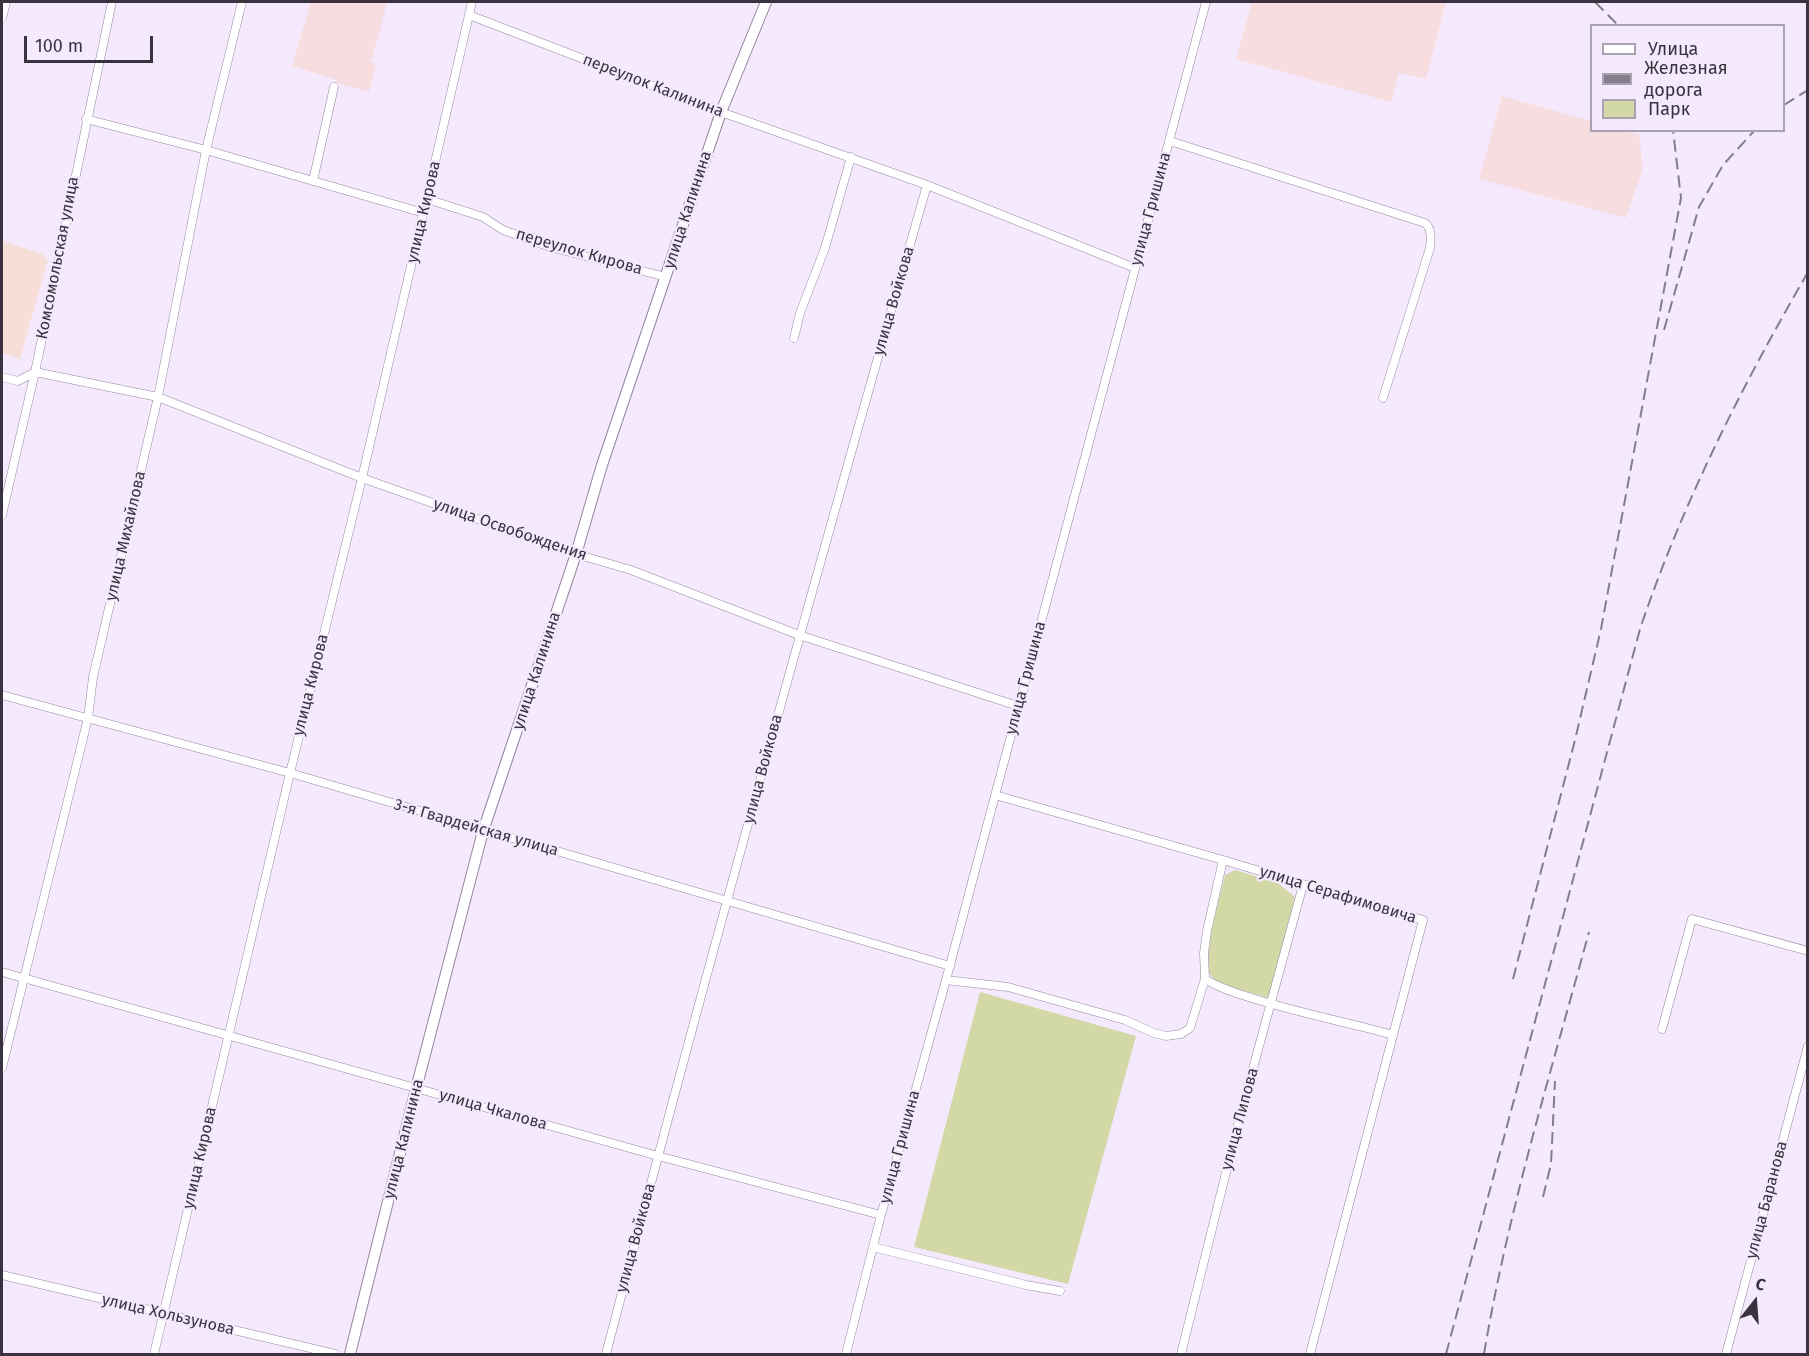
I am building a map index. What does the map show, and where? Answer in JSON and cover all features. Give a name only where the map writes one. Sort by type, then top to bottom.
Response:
[{"type":"street","points":[[2,18],[6,2]]},
{"type":"street","name":"Комсомольская улица","points":[[2,515],[35,372],[112,2]]},
{"type":"street","name":"улица Михайлова","points":[[2,1068],[88,718],[93,677],[158,398],[206,150],[242,2]]},
{"type":"street","points":[[469,15],[471,2]]},
{"type":"street","name":"улица Калинина","points":[[350,1354],[483,831],[721,112],[766,2]]},
{"type":"street","name":"улица Гришина","points":[[846,1354],[881,1215],[950,966],[1206,2]]},
{"type":"street","name":"переулок Калинина","points":[[469,15],[721,112],[927,185],[1135,268]]},
{"type":"street","name":"улица Кирова","points":[[154,1354],[290,773],[362,478],[469,15]]},
{"type":"street","points":[[313,181],[334,87]]},
{"type":"street","points":[[86,119],[206,150],[424,213]]},
{"type":"street","points":[[1170,141],[1428,225],[1431,238],[1430,248],[1383,398]]},
{"type":"street","points":[[794,338],[800,313],[825,248],[851,157]]},
{"type":"street","name":"улица Войкова","points":[[606,1354],[799,635],[927,185]]},
{"type":"street","name":"переулок Кирова","points":[[427,199],[483,217],[503,230],[550,247],[666,276]]},
{"type":"street","name":"улица Освобождения","points":[[2,376],[18,381],[35,372],[158,398],[362,478],[576,554],[631,570],[799,635],[1018,706]]},
{"type":"street","name":"3-я Гвардейская улица","points":[[2,695],[290,773],[950,966]]},
{"type":"street","name":"улица Серафимовича","points":[[995,795],[1423,920],[1310,1354]]},
{"type":"street","points":[[946,980],[1008,987],[1125,1020],[1154,1033],[1166,1036],[1181,1034],[1190,1028],[1205,979],[1204,952],[1207,931],[1223,860]]},
{"type":"street","name":"улица Липова","points":[[1180,1354],[1242,1109],[1303,885]]},
{"type":"street","points":[[1662,1029],[1692,919],[1808,951]]},
{"type":"street","name":"улица Чкалова","points":[[2,972],[658,1156],[881,1215]]},
{"type":"street","points":[[1205,979],[1214,985],[1271,1004],[1393,1035]]},
{"type":"street","name":"улица Баранова","points":[[1726,1354],[1808,1046]]},
{"type":"street","points":[[873,1247],[1026,1285],[1060,1291]]},
{"type":"street","name":"улица Хользунова","points":[[2,1275],[334,1354]]},
{"type":"shaded area","points":[[311,2],[387,2],[371,61],[376,64],[369,92],[336,83],[336,80],[292,66]]},
{"type":"shaded area","points":[[1252,2],[1446,2],[1426,79],[1399,73],[1391,102],[1236,59]]},
{"type":"shaded area","points":[[1502,96],[1590,121],[1590,132],[1639,134],[1643,169],[1626,218],[1479,179]]},
{"type":"shaded area","points":[[2,240],[42,254],[48,260],[20,359],[2,353]]},
{"type":"green space","points":[[1235,870],[1278,883],[1295,897],[1269,998],[1218,983],[1207,971],[1211,931],[1225,875]]},
{"type":"green space","points":[[980,992],[1136,1036],[1068,1284],[914,1247]]},
{"type":"railway","points":[[1595,2],[1617,24]]},
{"type":"railway","points":[[1785,104],[1808,90]]},
{"type":"railway","points":[[1513,979],[1575,740],[1601,629],[1681,198],[1673,132]]},
{"type":"railway","points":[[1664,330],[1699,207],[1723,165],[1753,132]]},
{"type":"railway","points":[[1446,1354],[1640,629],[1675,537],[1715,446],[1808,272]]},
{"type":"railway","points":[[1484,1354],[1505,1247],[1545,1089],[1589,932]]},
{"type":"railway","points":[[1543,1197],[1551,1164],[1555,1081]]}]
